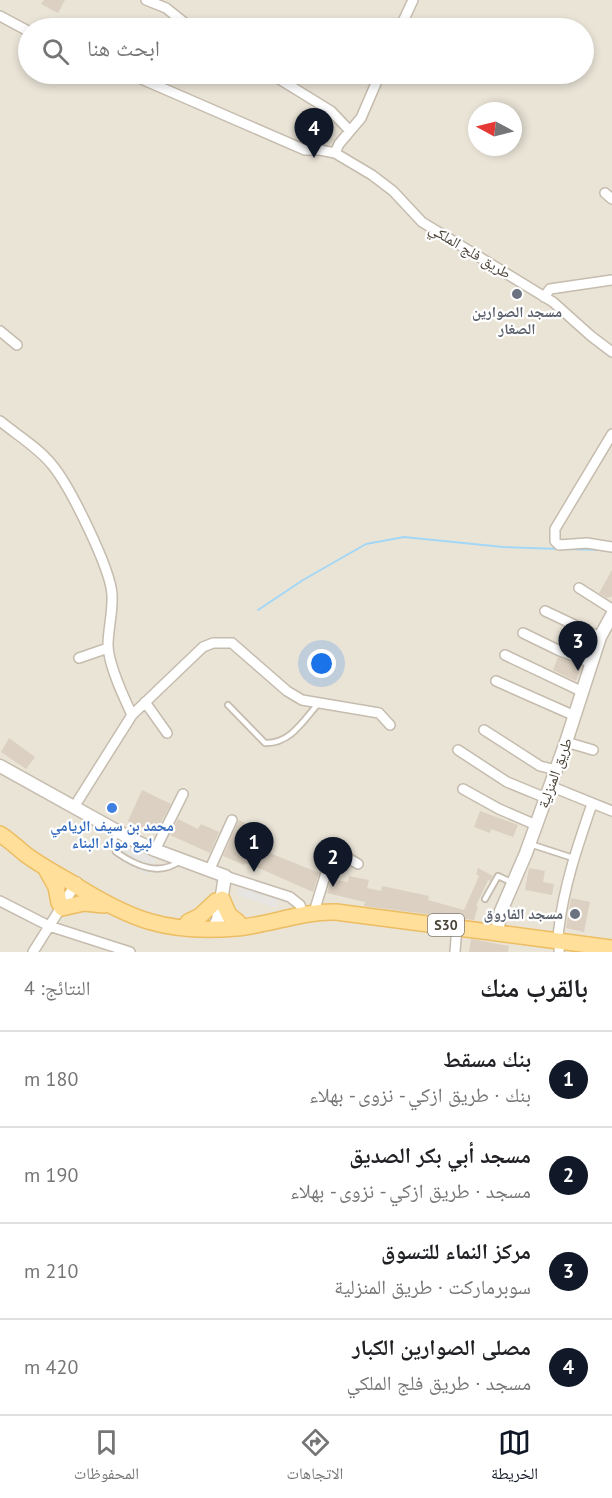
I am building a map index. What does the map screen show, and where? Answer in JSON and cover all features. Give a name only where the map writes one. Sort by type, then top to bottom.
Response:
[{"type":"main road","name":"S30","points":[[0,834],[25,853],[73,882],[142,915],[164,921],[215,926],[238,922],[280,920]]},
{"type":"main road","name":"S30","points":[[17,846],[30,851],[107,905],[151,923],[178,928],[254,926],[308,913],[347,913],[497,932],[559,946],[612,948]]},
{"type":"main road","points":[[45,866],[56,887],[59,908],[84,903],[107,905]]},
{"type":"main road","points":[[188,922],[201,916],[219,900],[229,915],[238,922]]},
{"type":"street","points":[[146,0],[166,8],[178,18]]},
{"type":"street","points":[[405,18],[413,0]]},
{"type":"street","points":[[0,16],[18,26]]},
{"type":"street","name":"طريق فلج الملكي","points":[[153,84],[306,150],[335,153],[372,175],[393,191],[422,222],[544,297],[612,352]]},
{"type":"street","points":[[287,84],[331,111],[350,131]]},
{"type":"street","points":[[335,153],[339,144],[361,118],[376,84]]},
{"type":"street","points":[[544,297],[550,289],[612,280]]},
{"type":"street","points":[[0,331],[17,345]]},
{"type":"street","points":[[0,421],[52,464],[63,480],[90,533],[111,589],[108,648],[119,685],[132,715]]},
{"type":"street","points":[[612,434],[555,529],[555,541],[559,545],[587,543],[612,547]]},
{"type":"street","points":[[579,588],[612,609]]},
{"type":"street","points":[[545,611],[600,637]]},
{"type":"street","name":"طريق المنزلية","points":[[497,932],[501,911],[530,844],[600,637],[612,615]]},
{"type":"street","points":[[523,633],[592,663]]},
{"type":"street","points":[[74,807],[132,715],[203,647],[222,642],[232,643],[287,691],[302,700],[379,713],[390,725]]},
{"type":"street","points":[[79,658],[108,648]]},
{"type":"street","points":[[505,655],[583,692]]},
{"type":"street","points":[[495,681],[575,716]]},
{"type":"street","points":[[145,702],[167,733]]},
{"type":"street","points":[[484,730],[540,766],[556,770]]},
{"type":"street","points":[[566,742],[593,750]]},
{"type":"street","points":[[458,750],[507,782],[612,811]]},
{"type":"street","points":[[0,766],[117,832],[155,850],[218,874],[290,897],[308,913],[328,862],[339,856],[358,864]]},
{"type":"street","points":[[463,789],[536,825]]},
{"type":"street","points":[[155,850],[183,794]]},
{"type":"street","points":[[559,946],[558,932],[573,858],[592,804]]},
{"type":"street","points":[[215,926],[219,900],[218,874],[232,820]]},
{"type":"street","points":[[33,952],[73,882]]},
{"type":"street","points":[[0,901],[49,926],[112,950],[130,952]]},
{"type":"street","points":[[455,952],[457,926]]},
{"type":"lane","points":[[228,705],[265,742],[275,743],[286,739],[318,704]]},
{"type":"lane","points":[[117,832],[113,843],[116,852],[147,867],[156,870],[166,869],[181,860]]},
{"type":"lane","points":[[530,844],[573,858]]},
{"type":"lane","points":[[485,899],[498,876],[514,883]]},
{"type":"shaded area","points":[[0,0],[612,0],[612,952],[0,952]]},
{"type":"shaded area","points":[[120,837],[157,857],[148,875],[111,856]]},
{"type":"shaded area","points":[[240,887],[279,898],[277,908],[237,895]]},
{"type":"building","points":[[44,0],[65,0],[58,13],[41,4]]},
{"type":"building","points":[[612,570],[612,596],[607,598],[599,593]]},
{"type":"building","points":[[558,657],[582,666],[576,681],[553,670]]},
{"type":"building","points":[[9,738],[35,757],[26,769],[1,752]]},
{"type":"building","points":[[142,790],[171,804],[155,834],[128,821]]},
{"type":"building","points":[[480,811],[518,825],[513,837],[491,829],[490,833],[474,827]]},
{"type":"building","points":[[178,819],[198,829],[201,824],[219,832],[210,853],[170,835]]},
{"type":"building","points":[[239,820],[260,830],[253,846],[319,873],[313,892],[261,869],[223,856]]},
{"type":"building","points":[[478,868],[493,876],[490,881],[488,880],[476,906],[478,906],[474,920],[364,906],[365,902],[327,893],[331,879],[348,882],[349,876],[369,880],[367,888],[381,891],[382,886],[429,896],[428,900],[464,910],[479,876],[476,874]]},
{"type":"building","points":[[529,868],[545,871],[543,882],[554,884],[552,895],[525,890]]},
{"type":"building","name":"مسجد الفاروق","points":[[571,898],[590,902],[584,932],[566,928]]},
{"type":"building","points":[[471,939],[509,946],[508,952],[469,952]]},
{"type":"waterway","points":[[258,610],[303,580],[366,544],[404,537],[503,547],[559,549]]},
{"type":"waterway","points":[[565,549],[604,550]]},
{"type":"place","name":"مصلى الصوارين الكبار","points":[[314,158]]},
{"type":"place","name":"مسجد الصوارين الصغار","points":[[517,294]]},
{"type":"place","name":"مركز النماء للتسوق","points":[[578,671]]},
{"type":"place","name":"محمد بن سيف الريامي لبيع مواد البناء","points":[[112,808]]},
{"type":"place","name":"بنك مسقط","points":[[254,872]]},
{"type":"place","name":"مسجد أبي بكر الصديق","points":[[333,887]]},
{"type":"place","name":"مسجد الفاروق","points":[[575,914]]}]
